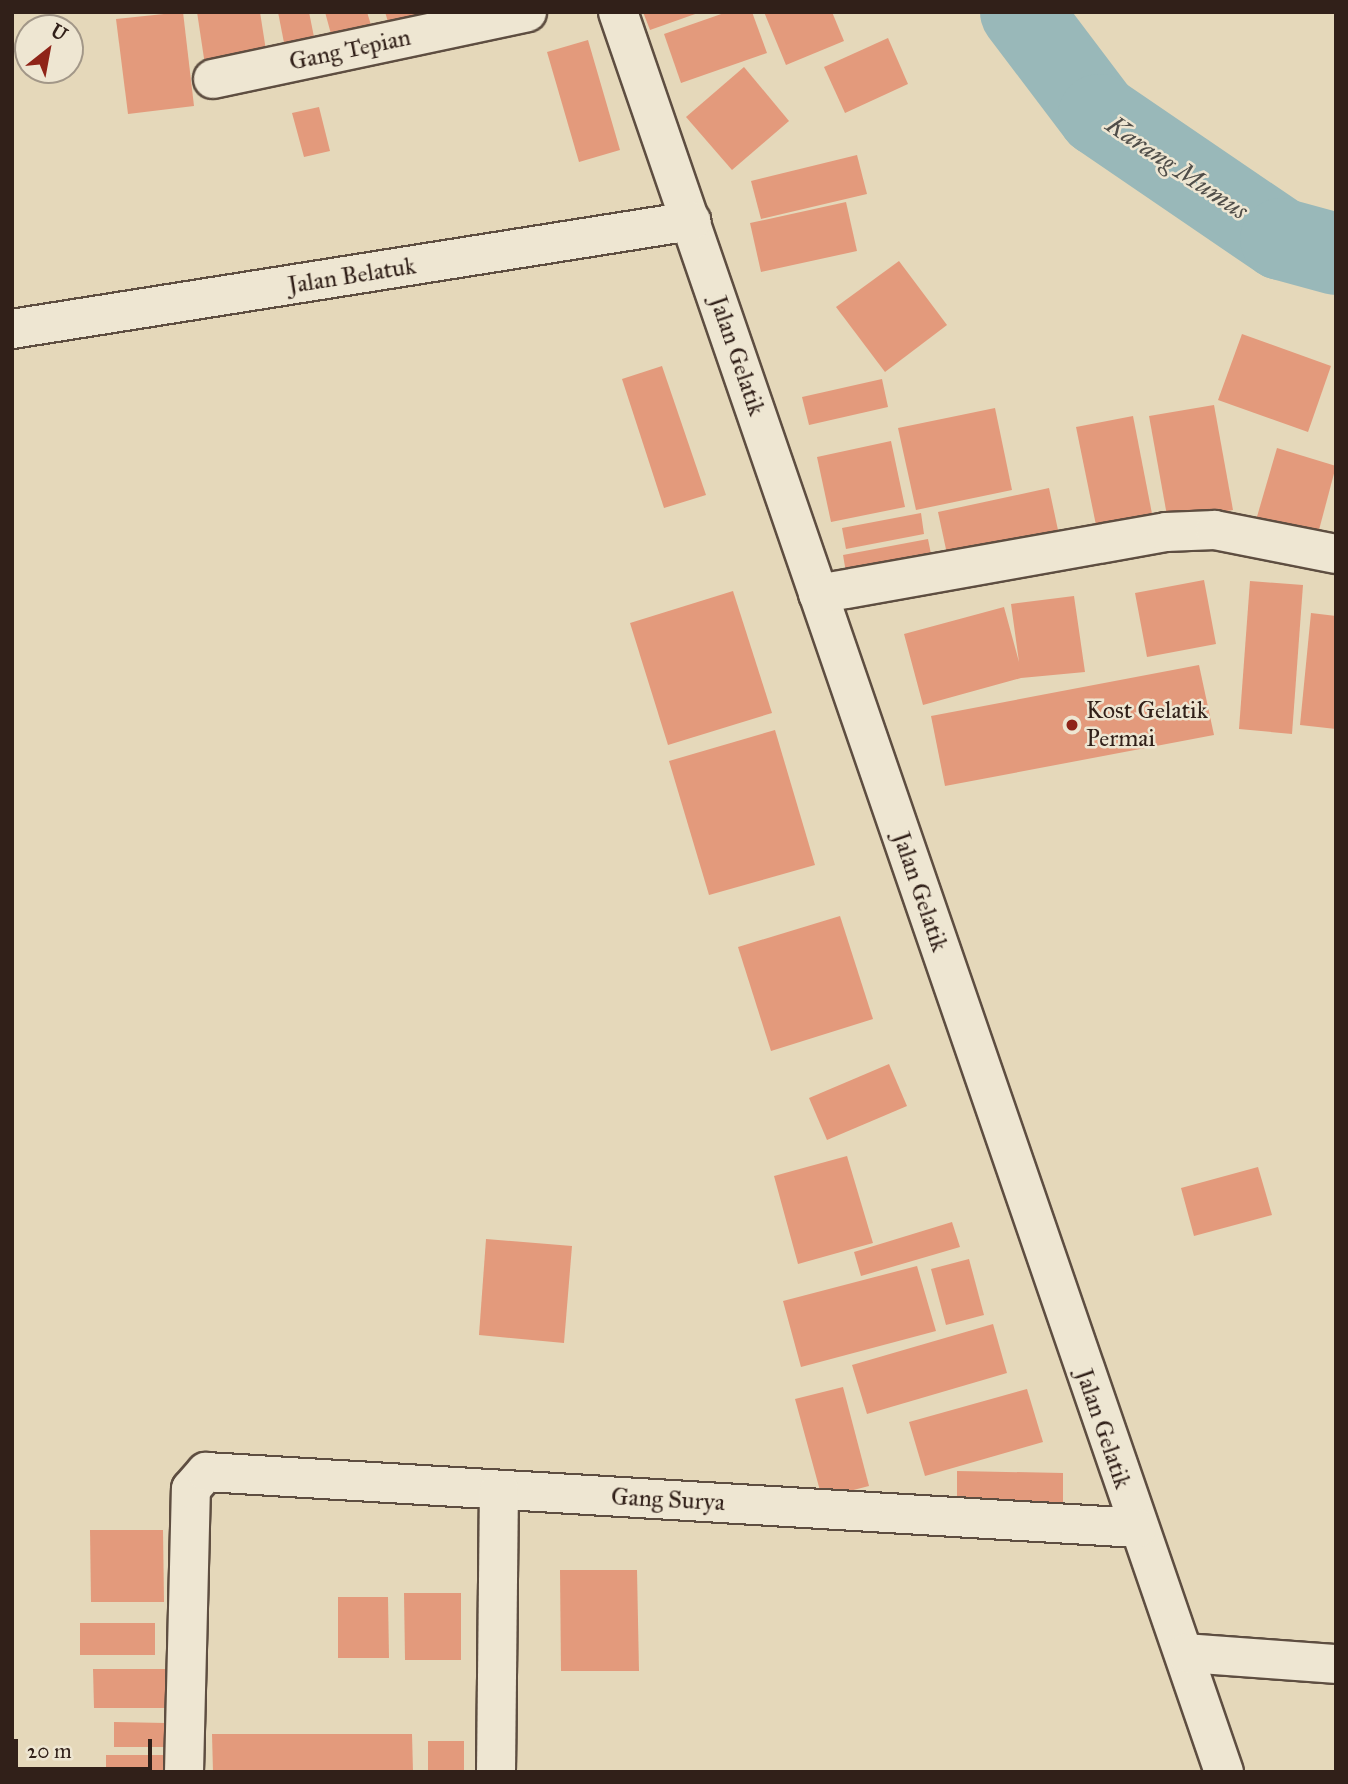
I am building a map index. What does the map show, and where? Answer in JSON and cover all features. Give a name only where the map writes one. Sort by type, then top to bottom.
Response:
[{"type":"street","name":"Gang Tepian","points":[[213,79],[527,12]]},
{"type":"street","name":"Jalan Gelatik","points":[[618,12],[1137,1528],[1186,1653],[1224,1772]]},
{"type":"street","name":"Jalan Belatuk","points":[[12,330],[691,221]]},
{"type":"street","points":[[818,594],[1166,532],[1215,530],[1336,554]]},
{"type":"street","name":"Gang Surya","points":[[184,1772],[191,1489],[199,1475],[1137,1528]]},
{"type":"street","points":[[496,1772],[499,1490]]},
{"type":"street","points":[[1186,1653],[1336,1664]]},
{"type":"building","points":[[183,12],[194,106],[128,114],[116,19]]},
{"type":"building","points":[[197,12],[260,12],[267,57],[205,65]]},
{"type":"building","points":[[278,12],[309,12],[316,47],[286,53]]},
{"type":"building","points":[[325,12],[367,12],[374,35],[334,45]]},
{"type":"building","points":[[385,12],[443,12],[393,38]]},
{"type":"building","points":[[643,12],[698,12],[698,13],[650,30]]},
{"type":"building","points":[[727,12],[752,12],[767,53],[681,83],[664,34]]},
{"type":"building","points":[[764,12],[832,12],[844,41],[786,65]]},
{"type":"building","points":[[888,38],[908,84],[845,113],[824,67]]},
{"type":"building","points":[[588,40],[620,150],[579,162],[547,52]]},
{"type":"building","points":[[744,67],[789,121],[732,170],[686,117]]},
{"type":"building","points":[[319,107],[330,151],[304,157],[292,113]]},
{"type":"building","points":[[857,155],[867,194],[761,219],[751,181]]},
{"type":"building","points":[[846,202],[857,251],[761,272],[750,223]]},
{"type":"building","points":[[899,261],[947,325],[885,372],[836,307]]},
{"type":"building","points":[[1242,334],[1331,366],[1308,432],[1218,400]]},
{"type":"building","points":[[662,366],[706,495],[664,508],[622,379]]},
{"type":"building","points":[[882,379],[888,407],[809,425],[802,397]]},
{"type":"building","points":[[1214,405],[1233,510],[1168,521],[1149,416]]},
{"type":"building","points":[[995,408],[1012,490],[916,510],[898,428]]},
{"type":"building","points":[[1133,416],[1154,524],[1098,535],[1076,427]]},
{"type":"building","points":[[891,441],[905,507],[831,522],[817,457]]},
{"type":"building","points":[[1277,448],[1336,466],[1315,545],[1254,527]]},
{"type":"building","points":[[1049,488],[1061,544],[950,568],[938,512]]},
{"type":"building","points":[[921,513],[924,534],[846,549],[842,528]]},
{"type":"building","points":[[928,539],[934,569],[848,584],[843,555]]},
{"type":"building","points":[[1204,580],[1216,644],[1147,657],[1135,593]]},
{"type":"building","points":[[1250,581],[1303,585],[1292,734],[1239,729]]},
{"type":"building","points":[[733,591],[772,713],[668,745],[630,623]]},
{"type":"building","points":[[1074,596],[1085,672],[1021,678],[923,705],[904,634],[1004,607],[1019,662],[1011,604]]},
{"type":"building","points":[[1311,613],[1336,616],[1336,729],[1300,725]]},
{"type":"building","name":"Kost Gelatik Permai","points":[[1199,665],[1214,735],[945,786],[931,716]]},
{"type":"building","points":[[775,730],[815,865],[709,895],[669,761]]},
{"type":"building","points":[[840,916],[873,1019],[771,1051],[738,947]]},
{"type":"building","points":[[889,1064],[907,1106],[827,1140],[809,1098]]},
{"type":"building","points":[[847,1156],[873,1243],[798,1264],[774,1176]]},
{"type":"building","points":[[1258,1167],[1272,1215],[1194,1236],[1181,1188]]},
{"type":"building","points":[[952,1222],[960,1247],[861,1276],[854,1252]]},
{"type":"building","points":[[486,1239],[572,1246],[564,1343],[479,1335]]},
{"type":"building","points":[[969,1259],[984,1315],[946,1325],[931,1269]]},
{"type":"building","points":[[917,1266],[936,1331],[801,1367],[783,1301]]},
{"type":"building","points":[[993,1324],[1007,1373],[867,1414],[852,1365]]},
{"type":"building","points":[[843,1387],[869,1486],[822,1498],[795,1399]]},
{"type":"building","points":[[1027,1389],[1043,1442],[925,1476],[909,1422]]},
{"type":"building","points":[[957,1471],[1063,1473],[1063,1513],[957,1511]]},
{"type":"building","points":[[90,1530],[163,1530],[164,1602],[91,1602]]},
{"type":"building","points":[[560,1570],[637,1570],[639,1671],[561,1671]]},
{"type":"building","points":[[404,1593],[461,1593],[461,1660],[405,1660]]},
{"type":"building","points":[[338,1597],[388,1597],[389,1658],[338,1658]]},
{"type":"building","points":[[80,1623],[155,1623],[155,1655],[80,1655]]},
{"type":"building","points":[[93,1669],[181,1669],[181,1708],[94,1708]]},
{"type":"building","points":[[114,1722],[166,1723],[167,1747],[114,1747]]},
{"type":"building","points":[[212,1734],[412,1734],[413,1772],[213,1772]]},
{"type":"building","points":[[428,1741],[464,1741],[464,1772],[428,1772]]},
{"type":"building","points":[[106,1755],[177,1755],[177,1772],[106,1772]]},
{"type":"waterway","name":"Karang Mumus","points":[[1021,12],[1099,115],[1281,239],[1336,254]]},
{"type":"place","name":"Kost Gelatik Permai","points":[[1072,725]]}]
